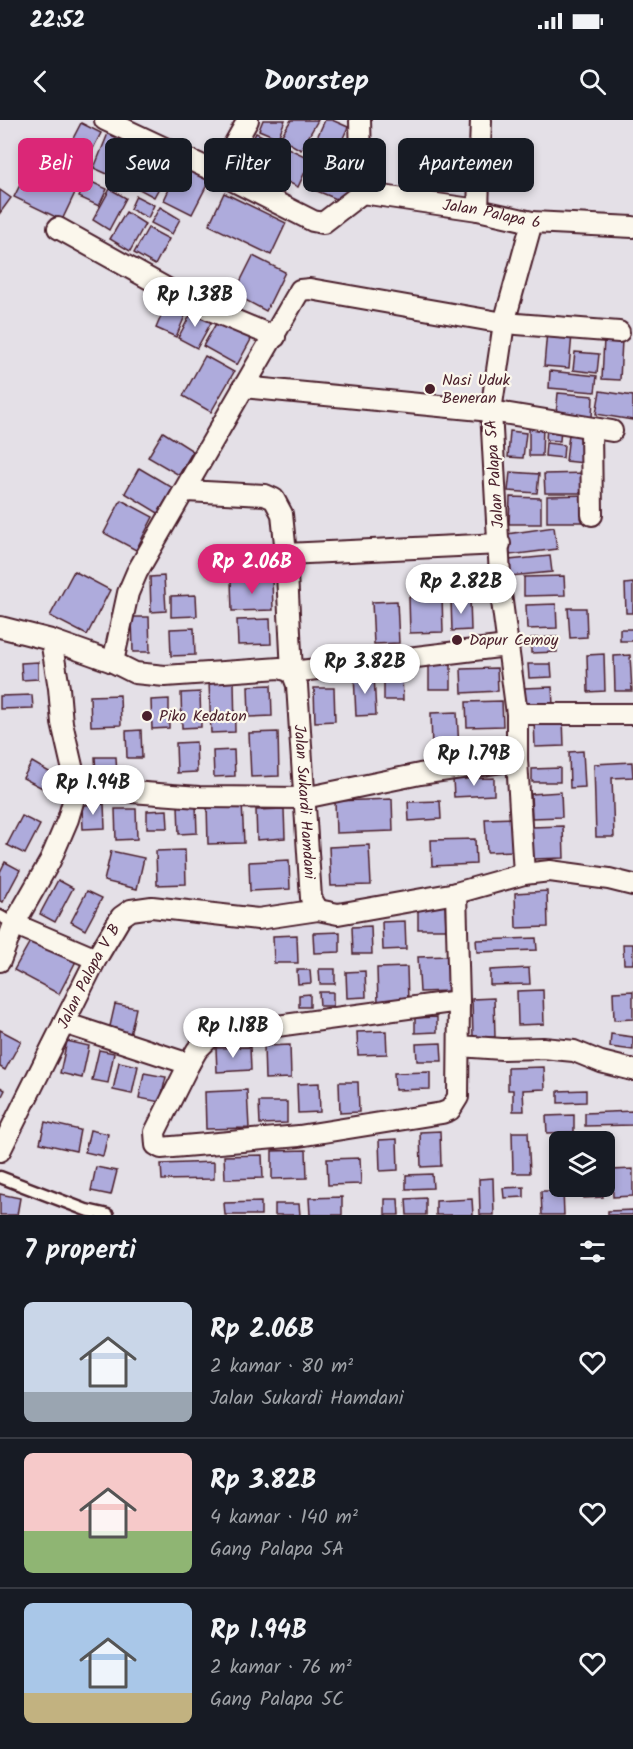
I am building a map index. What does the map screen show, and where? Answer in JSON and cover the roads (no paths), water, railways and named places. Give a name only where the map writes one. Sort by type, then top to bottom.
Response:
[{"type":"street","points":[[105,120],[204,166]]},
{"type":"street","points":[[238,138],[248,120]]},
{"type":"street","points":[[256,192],[323,223],[362,193],[360,120]]},
{"type":"street","points":[[478,210],[481,120]]},
{"type":"street","name":"Jalan Palapa 6","points":[[362,193],[478,210],[532,222],[633,227]]},
{"type":"street","name":"Jalan Palapa 5A","points":[[524,874],[517,760],[517,714],[501,594],[500,544],[490,411],[504,322],[532,222]]},
{"type":"street","points":[[58,228],[191,302],[275,337]]},
{"type":"street","points":[[113,662],[128,593],[133,583],[300,290],[310,289],[504,322],[619,332]]},
{"type":"street","points":[[243,387],[490,411],[612,430]]},
{"type":"street","points":[[591,428],[592,515]]},
{"type":"street","name":"Jalan Sukardi Hamdani","points":[[186,491],[265,495],[274,499],[282,514],[292,672],[297,685],[311,898],[318,910]]},
{"type":"street","points":[[286,554],[500,544]]},
{"type":"street","points":[[0,627],[51,640],[113,662],[135,673],[165,676],[280,668],[292,672],[507,646]]},
{"type":"street","points":[[0,961],[7,920],[50,861],[68,819],[77,788],[62,723],[51,640]]},
{"type":"street","points":[[517,714],[633,714]]},
{"type":"street","points":[[77,788],[199,797],[304,798],[420,774],[517,760]]},
{"type":"street","points":[[318,910],[338,914],[456,893],[524,874],[550,871],[609,879],[633,885]]},
{"type":"street","points":[[456,893],[459,1000],[458,1097],[450,1110],[299,1136],[161,1148],[156,1145],[155,1132],[189,1064],[197,1050],[212,1035],[459,1000]]},
{"type":"street","name":"Jalan Palapa V B","points":[[0,1151],[96,959],[121,917],[131,910],[152,907],[258,919],[318,910]]},
{"type":"street","points":[[7,920],[96,959]]},
{"type":"street","points":[[64,1023],[189,1064]]},
{"type":"street","points":[[459,1046],[574,1051],[601,1062],[633,1070]]},
{"type":"lane","points":[[0,1178],[86,1210],[108,1215]]},
{"type":"place","name":"Nasi Uduk Beneran","points":[[430,389]]},
{"type":"place","name":"Dapur Cemoy","points":[[457,640]]},
{"type":"place","name":"Piko Kedaton","points":[[147,716]]}]
